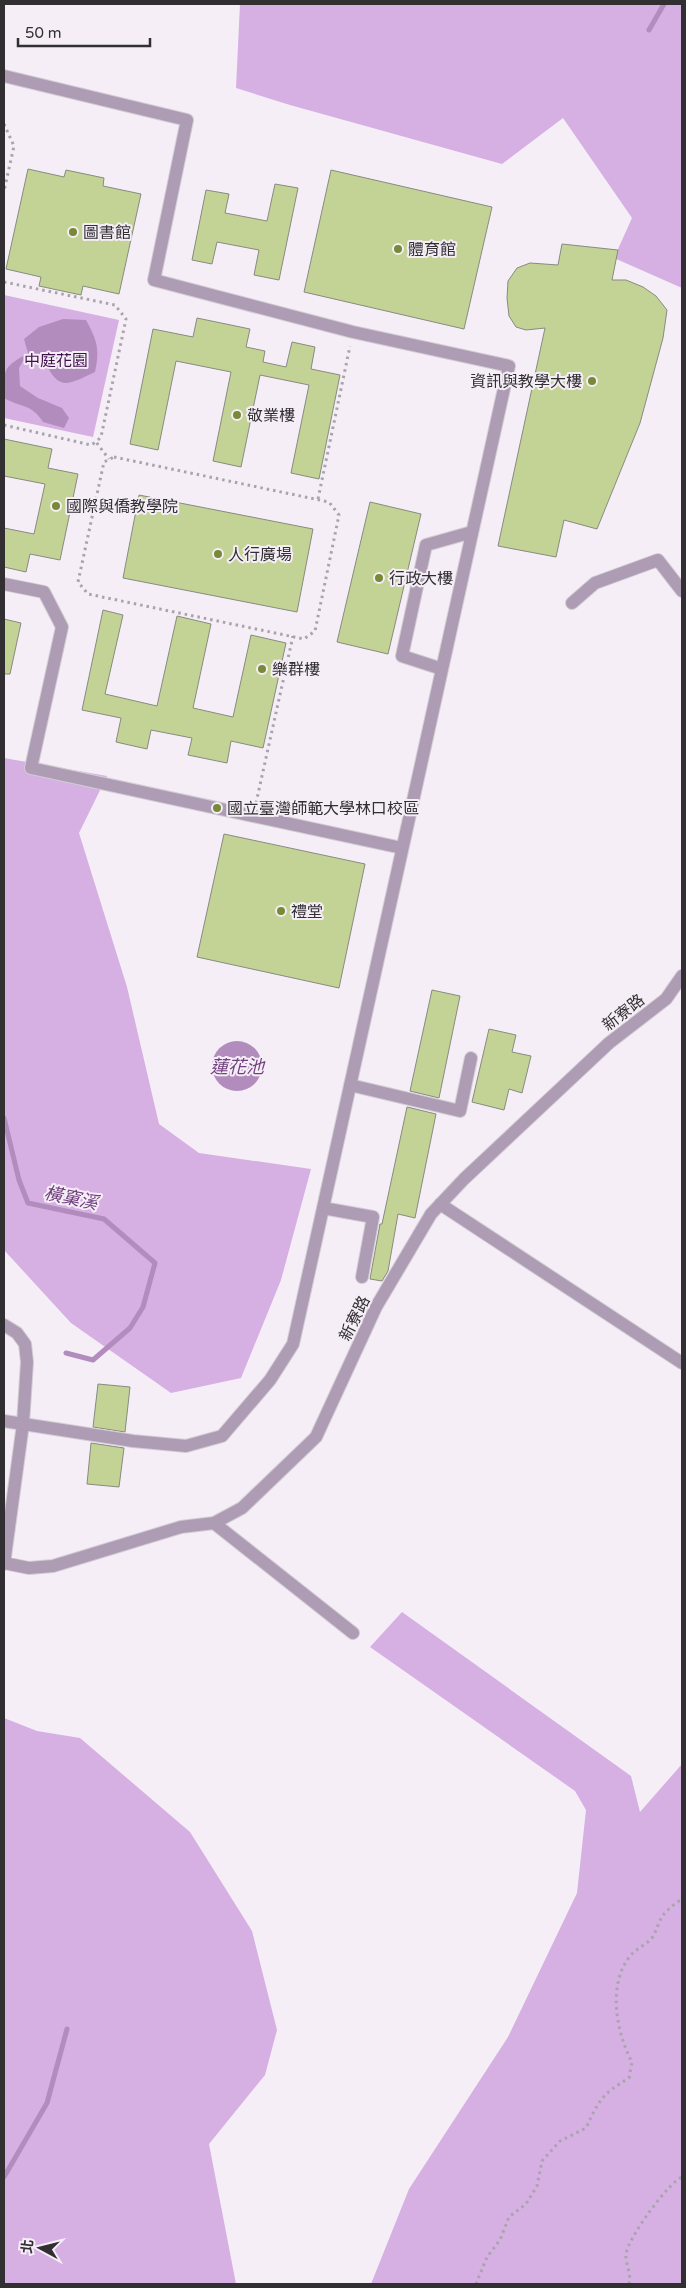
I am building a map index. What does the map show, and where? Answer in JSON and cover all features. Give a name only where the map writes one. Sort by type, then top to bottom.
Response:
[{"type":"street","points":[[4,76],[186,120],[154,280],[353,332],[509,366],[293,1344],[270,1380],[222,1436],[186,1446],[133,1441],[4,1421]]},
{"type":"street","points":[[442,669],[402,656],[426,544],[472,532]]},
{"type":"street","points":[[572,602],[595,583],[658,560],[682,591]]},
{"type":"street","points":[[4,584],[44,592],[62,627],[31,768],[402,848]]},
{"type":"street","name":"新寮路","points":[[4,1563],[29,1568],[54,1566],[180,1528],[214,1523],[242,1508],[316,1437],[376,1307],[431,1214],[464,1179],[609,1043],[666,999],[682,976]]},
{"type":"street","points":[[350,1085],[460,1111],[471,1058]]},
{"type":"street","points":[[440,1204],[682,1363]]},
{"type":"street","points":[[323,1208],[373,1217],[362,1278]]},
{"type":"street","points":[[4,1325],[17,1333],[25,1344],[28,1362],[24,1424],[4,1563]]},
{"type":"street","points":[[214,1523],[353,1633]]},
{"type":"path","points":[[4,124],[14,146],[4,191]]},
{"type":"path","points":[[4,282],[115,305],[126,319],[101,437],[96,442],[91,445],[4,425]]},
{"type":"path","points":[[318,499],[353,332]]},
{"type":"path","points":[[96,442],[109,459]]},
{"type":"path","points":[[114,457],[329,502],[339,515],[315,631],[304,639],[88,594],[78,582],[104,462],[109,459],[114,457]]},
{"type":"path","points":[[253,816],[293,636]]},
{"type":"path","points":[[476,2284],[487,2257],[500,2240],[509,2217],[526,2204],[537,2186],[542,2161],[560,2141],[586,2128],[598,2102],[608,2090],[628,2078],[632,2062],[623,2045],[618,2021],[617,1995],[620,1972],[632,1954],[651,1939],[664,1914],[682,1899]]},
{"type":"path","points":[[629,2284],[626,2253],[646,2216],[674,2180],[682,2177]]},
{"type":"green space","name":"中庭花園","points":[[4,295],[119,320],[93,437],[4,418]]},
{"type":"shaded area","points":[[240,4],[682,4],[682,288],[614,258],[632,218],[563,118],[502,164],[290,105],[236,88]]},
{"type":"shaded area","points":[[4,758],[107,776],[79,833],[127,987],[159,1124],[199,1153],[311,1169],[281,1280],[241,1378],[171,1393],[71,1323],[4,1250]]},
{"type":"shaded area","points":[[402,1612],[631,1776],[640,1812],[682,1764],[682,2284],[371,2284],[409,2189],[508,2037],[577,1893],[586,1810],[575,1791],[370,1647]]},
{"type":"shaded area","points":[[4,1718],[37,1731],[80,1738],[190,1832],[252,1931],[277,2030],[265,2075],[209,2144],[236,2284],[4,2284]]},
{"type":"water","points":[[63,319],[86,320],[93,333],[96,345],[95,372],[65,383],[54,377],[44,360],[35,364],[30,359],[23,361],[19,368],[20,386],[38,398],[62,408],[69,418],[64,428],[43,422],[30,409],[4,398],[6,370],[13,362],[28,353],[24,339],[39,327]]},
{"type":"water","name":"蓮花池","points":[[237,1041],[247,1043],[255,1048],[260,1056],[262,1066],[260,1076],[255,1084],[247,1089],[237,1091],[227,1089],[219,1084],[214,1076],[212,1066],[214,1056],[219,1048],[227,1043]]},
{"type":"building","name":"圖書館","points":[[28,169],[64,177],[66,170],[104,178],[103,186],[141,194],[119,294],[83,286],[81,295],[39,286],[41,277],[6,269]]},
{"type":"building","name":"體育館","points":[[331,170],[492,207],[464,329],[304,292]]},
{"type":"building","points":[[275,184],[298,188],[279,280],[254,275],[259,250],[217,242],[212,264],[192,260],[206,190],[229,194],[225,213],[267,221]]},
{"type":"building","name":"資訊與教學大樓","points":[[562,244],[618,250],[612,280],[626,280],[643,287],[656,296],[667,310],[663,338],[640,423],[597,529],[564,520],[556,557],[498,546],[545,328],[526,330],[516,327],[509,316],[508,281],[517,268],[530,263],[558,265]]},
{"type":"building","name":"敬業樓","points":[[197,318],[250,329],[246,347],[265,351],[263,362],[286,367],[292,342],[315,347],[311,369],[340,375],[319,479],[291,473],[309,385],[260,375],[241,467],[213,461],[231,372],[176,361],[158,450],[130,444],[153,329],[193,337]]},
{"type":"building","name":"國際與僑教學院","points":[[4,439],[52,449],[48,468],[78,474],[60,560],[30,554],[26,572],[4,567],[4,528],[34,534],[45,484],[4,476]]},
{"type":"building","name":"人行廣場","points":[[139,495],[313,529],[297,612],[123,578]]},
{"type":"building","name":"行政大樓","points":[[370,502],[421,514],[388,654],[337,642]]},
{"type":"building","name":"樂群樓","points":[[103,610],[123,615],[105,694],[157,706],[177,616],[211,624],[193,708],[233,717],[251,635],[286,643],[263,748],[231,741],[227,763],[188,755],[192,738],[151,730],[147,749],[116,742],[121,718],[82,710]]},
{"type":"building","points":[[4,619],[21,623],[10,674],[4,674]]},
{"type":"building","name":"禮堂","points":[[224,834],[365,864],[339,988],[197,957]]},
{"type":"building","points":[[432,990],[460,996],[439,1098],[410,1091]]},
{"type":"building","points":[[489,1029],[516,1035],[512,1052],[531,1056],[522,1093],[509,1089],[504,1110],[472,1102]]},
{"type":"building","points":[[407,1107],[436,1114],[415,1218],[398,1214],[388,1271],[382,1281],[370,1279],[380,1224],[382,1224]]},
{"type":"building","points":[[98,1384],[130,1387],[125,1432],[93,1427]]},
{"type":"building","points":[[91,1443],[124,1448],[119,1487],[87,1484]]},
{"type":"waterway","points":[[649,30],[664,4]]},
{"type":"waterway","name":"橫窠溪","points":[[4,1118],[19,1180],[28,1203],[104,1219],[155,1263],[143,1307],[130,1328],[93,1360],[66,1353]]},
{"type":"waterway","points":[[4,2177],[47,2103],[67,2029]]},
{"type":"place","name":"圖書館","points":[[73,232]]},
{"type":"place","name":"體育館","points":[[398,249]]},
{"type":"place","name":"資訊與教學大樓","points":[[592,381]]},
{"type":"place","name":"敬業樓","points":[[237,415]]},
{"type":"place","name":"國際與僑教學院","points":[[56,506]]},
{"type":"place","name":"人行廣場","points":[[218,554]]},
{"type":"place","name":"行政大樓","points":[[379,578]]},
{"type":"place","name":"樂群樓","points":[[262,669]]},
{"type":"place","name":"國立臺灣師範大學林口校區","points":[[217,808]]},
{"type":"place","name":"禮堂","points":[[281,911]]}]
